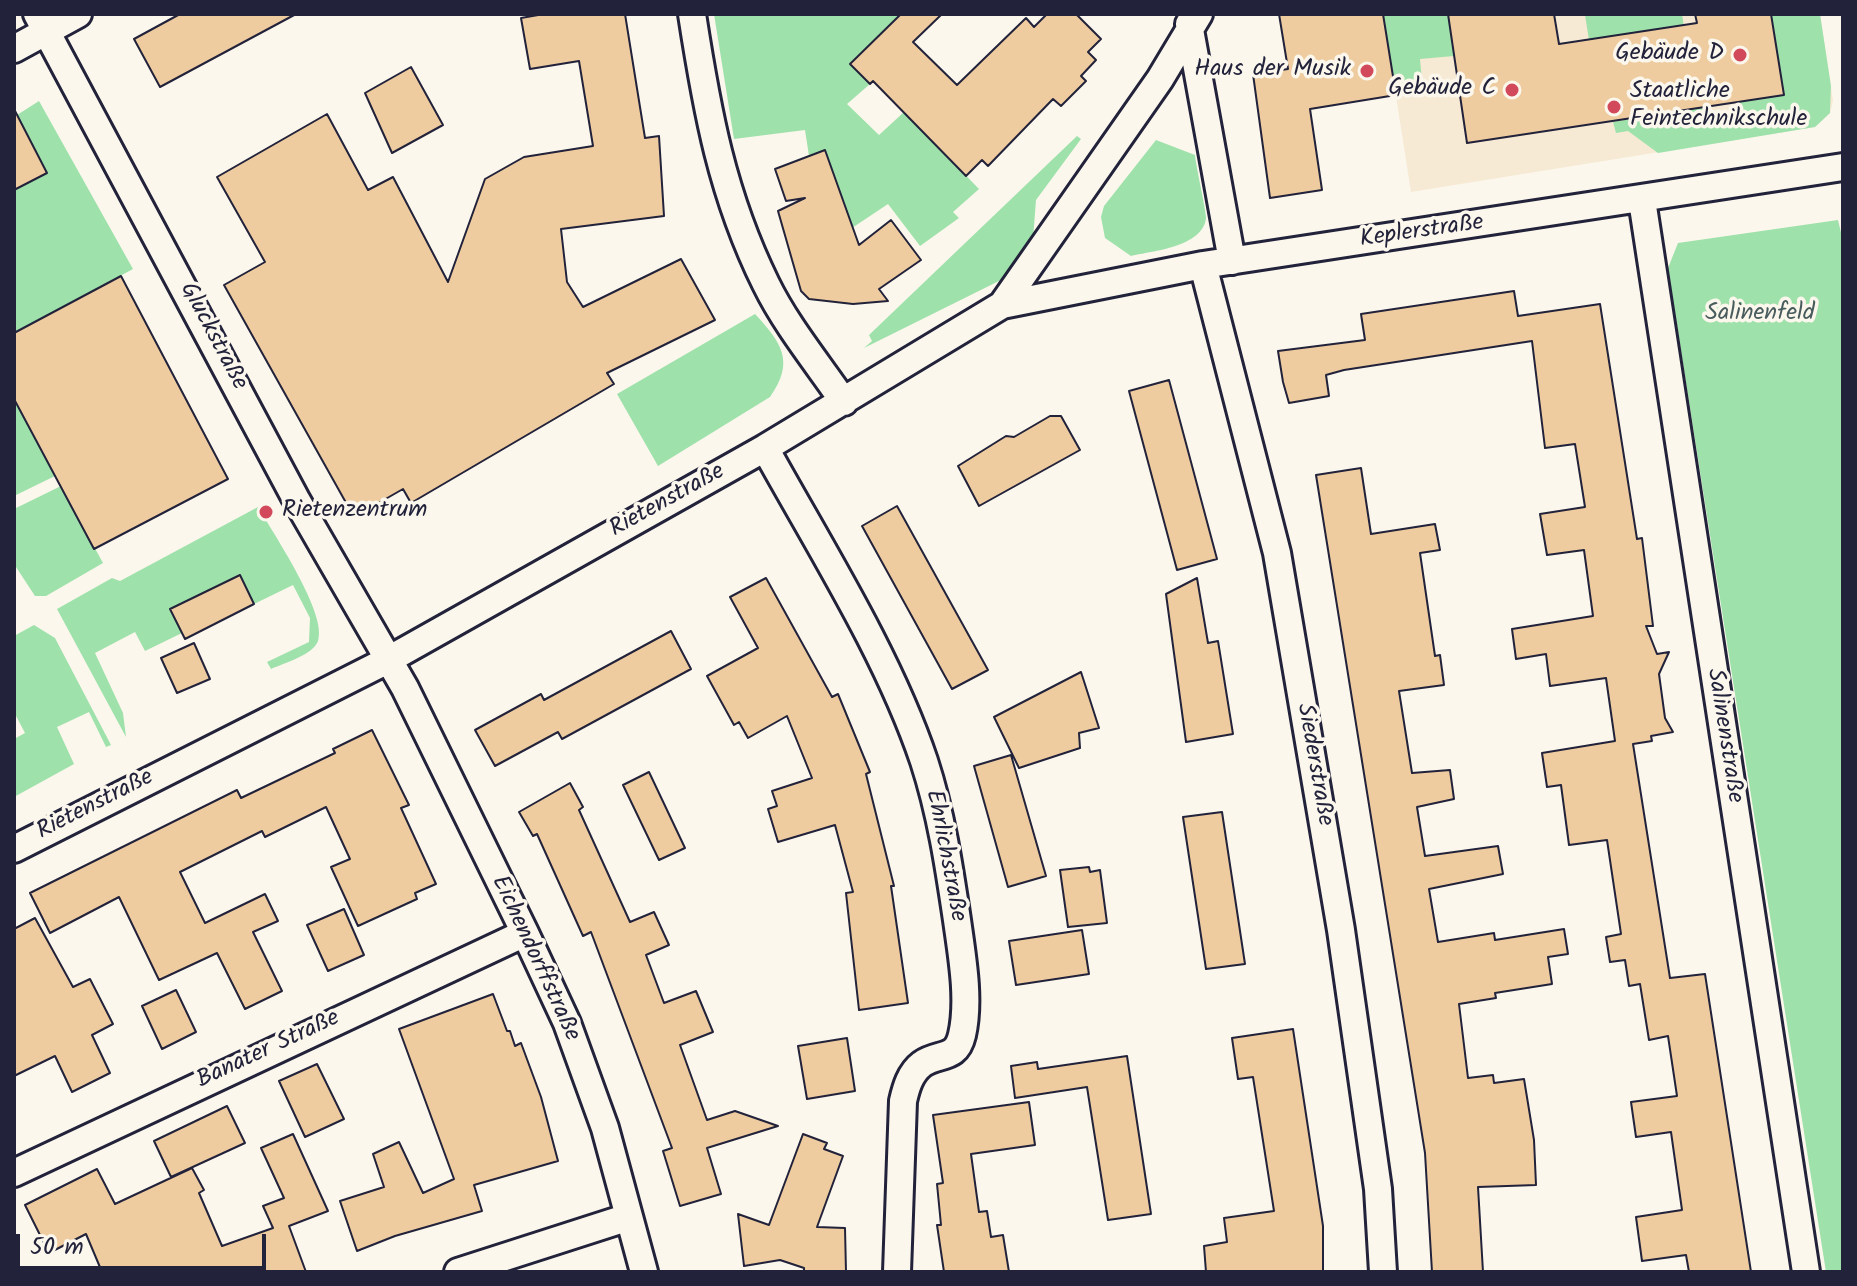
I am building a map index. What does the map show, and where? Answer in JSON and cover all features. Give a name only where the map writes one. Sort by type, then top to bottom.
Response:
[{"type":"street","points":[[14,49],[42,22],[78,14]]},
{"type":"street","points":[[692,14],[709,123],[728,197],[767,287],[844,402]]},
{"type":"street","points":[[1193,20],[1232,261]]},
{"type":"street","name":"Rietenstraße","points":[[14,849],[388,660],[765,448],[1002,305],[1193,20]]},
{"type":"street","name":"Gluckstraße","points":[[42,22],[297,501],[388,660]]},
{"type":"street","name":"Keplerstraße","points":[[1002,305],[1203,265],[1843,167]]},
{"type":"street","name":"Salinenstraße","points":[[1642,200],[1806,1272]]},
{"type":"street","name":"Siederstraße","points":[[1203,265],[1277,553],[1341,930],[1378,1189],[1383,1272]]},
{"type":"street","name":"Ehrlichstraße","points":[[765,448],[890,679],[923,760],[943,831],[960,942],[963,1032],[958,1049],[944,1059],[923,1063],[908,1082],[903,1101],[897,1272]]},
{"type":"street","name":"Eichendorffstraße","points":[[388,660],[567,1023],[605,1128],[644,1272]]},
{"type":"street","name":"Banater Straße","points":[[14,1173],[525,933]]},
{"type":"street","points":[[458,1272],[629,1217]]},
{"type":"shaded area","name":"Staatliche Feintechnikschule","points":[[1383,14],[1820,14],[1833,101],[1830,113],[1815,127],[1411,192]]},
{"type":"green space","points":[[714,14],[901,14],[850,63],[870,84],[847,104],[879,135],[904,112],[979,189],[953,212],[959,218],[920,246],[888,204],[852,228],[825,151],[809,156],[805,130],[734,139]]},
{"type":"green space","points":[[1383,14],[1448,14],[1454,56],[1420,59],[1423,93],[1396,95]]},
{"type":"green space","points":[[1682,14],[1696,105],[1702,105],[1705,118],[1737,115],[1738,102],[1784,95],[1771,14],[1820,14],[1831,86],[1830,113],[1815,127],[1658,153],[1628,131],[1616,133],[1613,122],[1666,113],[1652,31],[1589,40],[1585,15]]},
{"type":"green space","points":[[39,101],[133,269],[14,333],[14,190],[47,173],[17,115]]},
{"type":"green space","points":[[1077,136],[1081,139],[1036,200],[1033,239],[1009,276],[864,348],[872,341],[869,335]]},
{"type":"green space","points":[[1156,140],[1195,155],[1206,218],[1203,228],[1186,241],[1131,256],[1105,238],[1101,217],[1104,206]]},
{"type":"green space","name":"Salinenfeld","points":[[1838,220],[1843,241],[1843,1272],[1826,1272],[1668,268],[1678,243]]},
{"type":"green space","points":[[755,314],[772,334],[782,353],[782,373],[778,385],[770,397],[658,466],[617,394]]},
{"type":"green space","points":[[14,397],[55,476],[14,496]]},
{"type":"green space","points":[[61,486],[103,563],[46,596],[35,596],[14,564],[14,509]]},
{"type":"green space","points":[[258,507],[307,594],[319,629],[318,641],[304,654],[271,669],[267,662],[309,642],[310,618],[293,585],[254,604],[239,575],[170,609],[182,633],[145,651],[135,632],[95,653],[123,713],[126,737],[57,609],[112,578],[120,581]]},
{"type":"green space","points":[[34,625],[55,638],[111,745],[106,747],[89,712],[57,727],[74,764],[14,797],[14,739],[25,733],[14,712],[14,636]]},
{"type":"building","points":[[180,14],[296,14],[160,87],[134,39]]},
{"type":"building","points":[[544,14],[625,14],[645,138],[659,136],[664,216],[561,229],[567,282],[583,307],[681,259],[715,320],[607,373],[614,384],[411,503],[403,489],[354,517],[224,285],[265,262],[217,177],[327,114],[368,190],[393,177],[448,282],[485,179],[524,157],[593,146],[579,61],[530,69],[521,18]]},
{"type":"building","points":[[901,14],[942,14],[913,42],[957,85],[1026,18],[1034,27],[1047,14],[1076,14],[1101,39],[1088,52],[1096,60],[1081,76],[1086,81],[1061,106],[1053,99],[988,166],[982,160],[966,176],[873,81],[870,84],[850,64]]},
{"type":"building","points":[[1279,14],[1383,14],[1396,95],[1310,109],[1322,190],[1270,198],[1253,74],[1288,69]]},
{"type":"building","points":[[1448,14],[1554,14],[1559,44],[1697,23],[1695,14],[1771,14],[1784,95],[1467,143]]},
{"type":"building","points":[[411,67],[443,125],[392,153],[365,93]]},
{"type":"building","points":[[14,109],[47,173],[14,190]]},
{"type":"building","points":[[825,150],[859,245],[891,220],[921,260],[879,289],[888,301],[853,304],[809,299],[801,291],[778,211],[805,198],[786,201],[775,169]]},
{"type":"building","points":[[121,276],[228,479],[94,549],[14,399],[14,333]]},
{"type":"building","points":[[1514,291],[1518,316],[1600,304],[1637,539],[1642,538],[1653,626],[1646,626],[1657,654],[1669,652],[1659,674],[1665,718],[1673,732],[1651,736],[1652,741],[1633,744],[1670,978],[1705,974],[1751,1272],[1689,1272],[1686,1255],[1642,1261],[1636,1217],[1682,1210],[1671,1132],[1636,1137],[1631,1102],[1677,1096],[1668,1036],[1649,1040],[1640,984],[1629,986],[1625,960],[1610,962],[1606,937],[1621,934],[1607,840],[1569,845],[1561,785],[1547,787],[1542,753],[1615,741],[1606,678],[1550,686],[1546,654],[1516,659],[1512,629],[1593,616],[1584,550],[1547,555],[1540,514],[1585,507],[1575,444],[1545,448],[1532,341],[1344,370],[1326,375],[1329,396],[1289,403],[1283,382],[1278,351],[1365,340],[1361,314]]},
{"type":"building","points":[[1169,380],[1217,559],[1177,570],[1129,391]]},
{"type":"building","points":[[1050,416],[1061,416],[1080,450],[979,506],[958,466],[1006,436],[1014,437]]},
{"type":"building","points":[[1361,468],[1371,534],[1435,524],[1440,550],[1420,553],[1435,656],[1440,655],[1444,685],[1399,691],[1412,773],[1450,770],[1454,799],[1417,807],[1425,856],[1498,846],[1503,874],[1429,889],[1438,942],[1494,933],[1495,940],[1564,929],[1568,954],[1548,957],[1552,984],[1495,993],[1496,998],[1459,1004],[1468,1078],[1493,1075],[1494,1083],[1524,1079],[1534,1140],[1536,1185],[1478,1187],[1483,1272],[1432,1272],[1425,1153],[1316,475]]},
{"type":"building","points":[[897,506],[988,670],[952,689],[862,526]]},
{"type":"building","points":[[240,575],[254,604],[185,639],[170,609]]},
{"type":"building","points":[[766,578],[832,697],[838,694],[870,772],[866,774],[894,886],[891,886],[908,1003],[859,1010],[846,893],[853,892],[835,825],[778,842],[768,809],[777,806],[772,791],[812,778],[787,716],[748,738],[739,722],[734,725],[707,676],[758,648],[730,597]]},
{"type":"building","points":[[1197,578],[1208,643],[1218,641],[1233,734],[1186,742],[1166,594]]},
{"type":"building","points":[[671,631],[691,669],[562,739],[558,732],[495,766],[475,730],[541,694],[544,700]]},
{"type":"building","points":[[194,643],[210,679],[177,693],[161,658]]},
{"type":"building","points":[[1081,672],[1099,728],[1079,733],[1080,748],[1019,768],[994,717]]},
{"type":"building","points":[[372,730],[409,805],[401,808],[436,884],[415,893],[417,899],[358,926],[331,867],[350,859],[326,807],[265,837],[262,831],[180,872],[205,923],[265,894],[278,921],[253,932],[282,991],[245,1009],[217,953],[159,980],[119,897],[50,933],[30,893],[237,790],[241,798],[335,753],[333,749]]},
{"type":"building","points":[[1011,755],[1046,876],[1008,887],[974,766]]},
{"type":"building","points":[[649,772],[685,848],[659,860],[623,785]]},
{"type":"building","points":[[570,783],[583,807],[579,810],[630,922],[654,912],[669,945],[646,955],[664,1003],[696,991],[713,1032],[680,1045],[707,1120],[735,1111],[778,1126],[707,1148],[721,1194],[680,1206],[663,1151],[672,1148],[591,932],[583,936],[537,834],[533,836],[519,812]]},
{"type":"building","points":[[1222,812],[1245,964],[1206,969],[1183,817]]},
{"type":"building","points":[[1089,867],[1090,872],[1100,870],[1107,923],[1068,927],[1060,870]]},
{"type":"building","points":[[344,909],[364,955],[328,971],[307,925]]},
{"type":"building","points":[[35,918],[73,987],[90,979],[113,1024],[92,1035],[110,1073],[72,1092],[55,1056],[14,1076],[14,929]]},
{"type":"building","points":[[1082,930],[1089,974],[1016,985],[1009,941]]},
{"type":"building","points":[[176,990],[196,1032],[162,1049],[142,1006]]},
{"type":"building","points":[[493,994],[515,1046],[521,1043],[541,1097],[558,1161],[474,1185],[482,1211],[395,1236],[357,1251],[340,1201],[384,1187],[373,1154],[399,1142],[423,1193],[454,1179],[399,1029]]},
{"type":"building","points":[[1293,1029],[1323,1226],[1323,1272],[1206,1272],[1204,1246],[1227,1242],[1224,1218],[1274,1211],[1253,1077],[1238,1079],[1232,1038]]},
{"type":"building","points":[[847,1038],[855,1091],[807,1099],[798,1046]]},
{"type":"building","points":[[1127,1056],[1151,1214],[1108,1220],[1087,1087],[1015,1098],[1011,1066],[1037,1062],[1038,1069]]},
{"type":"building","points":[[317,1064],[344,1119],[305,1137],[279,1081]]},
{"type":"building","points":[[1029,1102],[1035,1145],[971,1154],[979,1212],[987,1211],[991,1237],[1003,1235],[1009,1272],[944,1272],[937,1225],[941,1225],[937,1184],[943,1183],[933,1115]]},
{"type":"building","points":[[227,1106],[245,1143],[171,1177],[154,1141]]},
{"type":"building","points":[[293,1134],[328,1211],[289,1226],[306,1272],[102,1272],[86,1234],[49,1253],[25,1205],[97,1169],[115,1204],[192,1168],[204,1190],[199,1193],[222,1246],[273,1228],[263,1206],[284,1198],[261,1148]]},
{"type":"building","points":[[803,1134],[827,1143],[824,1149],[843,1156],[817,1227],[845,1228],[846,1272],[804,1272],[804,1268],[780,1260],[744,1266],[738,1214],[769,1225]]},
{"type":"place","name":"Gebäude D","points":[[1740,55]]},
{"type":"place","name":"Haus der Musik","points":[[1367,71]]},
{"type":"place","name":"Gebäude C","points":[[1512,90]]},
{"type":"place","name":"Staatliche Feintechnikschule","points":[[1614,107]]},
{"type":"place","name":"Rietenzentrum","points":[[266,512]]}]
